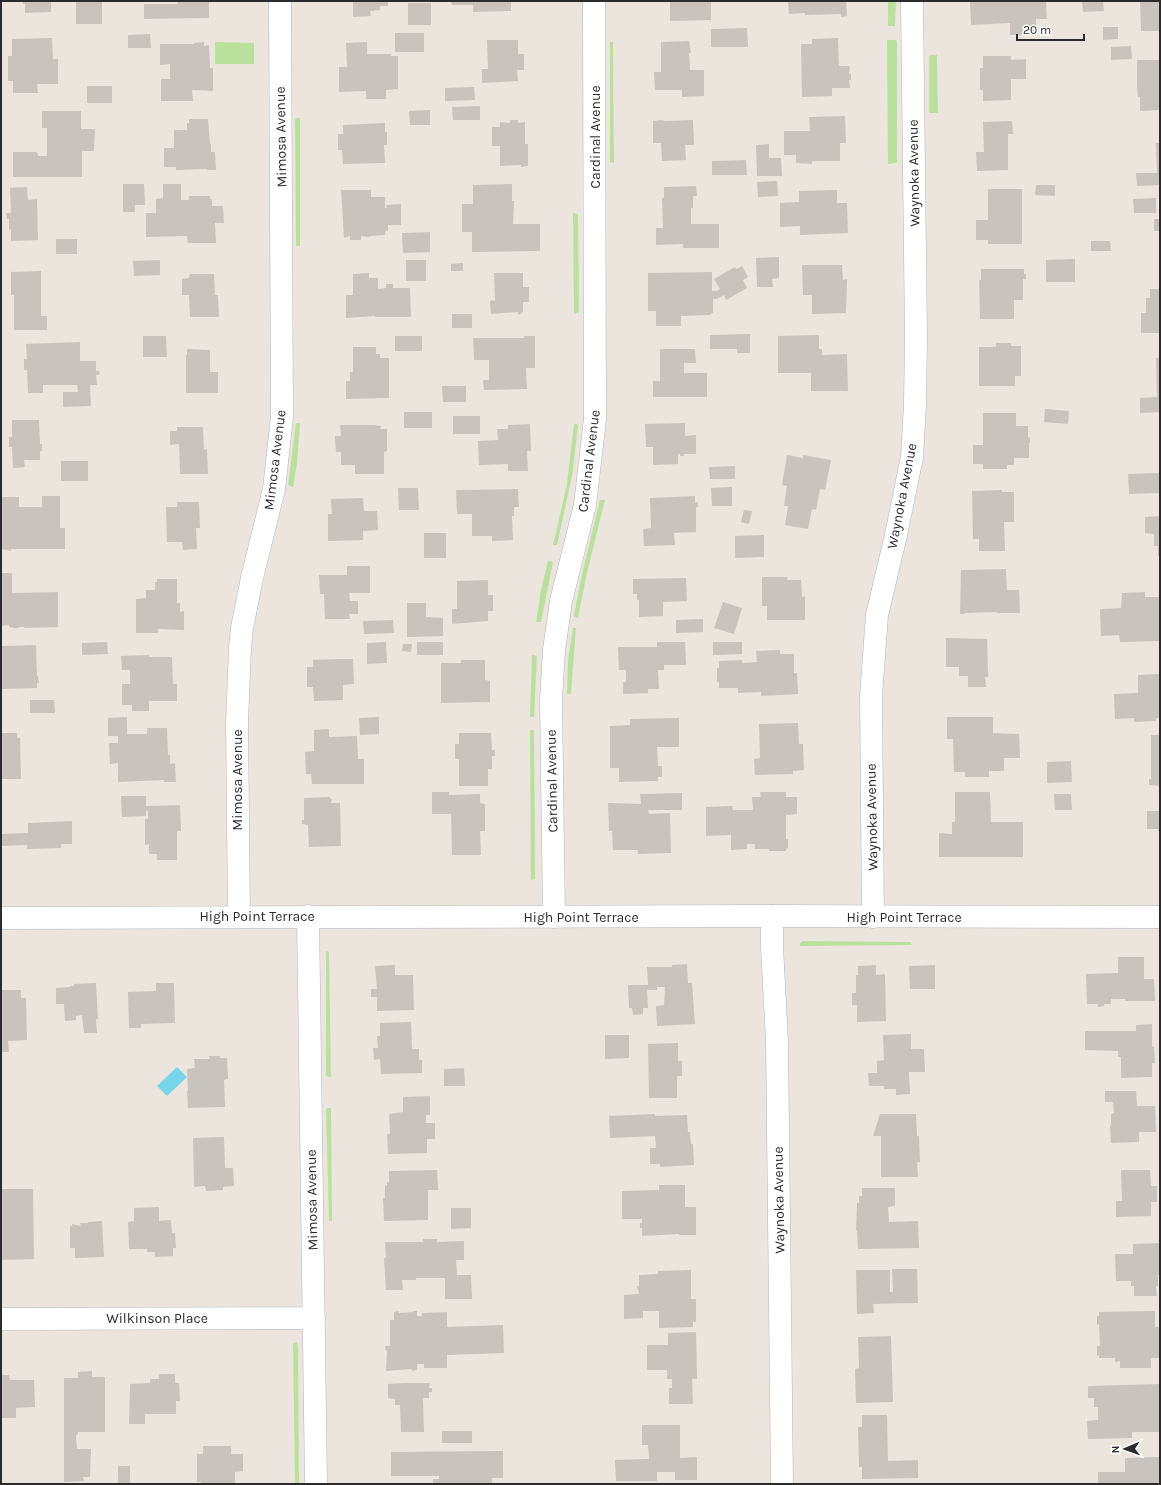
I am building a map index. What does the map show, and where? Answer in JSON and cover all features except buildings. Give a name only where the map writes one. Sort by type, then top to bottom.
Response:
[{"type":"street","name":"Mimosa Avenue","points":[[238,916],[237,722],[240,648],[242,628],[252,578],[274,489],[282,416],[280,1]]},
{"type":"street","name":"Cardinal Avenue","points":[[554,917],[551,700],[554,650],[561,601],[585,505],[595,419],[594,1]]},
{"type":"street","name":"Waynoka Avenue","points":[[873,917],[871,696],[877,615],[896,535],[912,457],[915,405],[916,337],[912,1]]},
{"type":"street","name":"High Point Terrace","points":[[1,918],[238,916],[1160,917]]},
{"type":"street","name":"Mimosa Avenue","points":[[308,916],[316,1484]]},
{"type":"street","name":"Waynoka Avenue","points":[[772,916],[772,947],[777,1041],[782,1484]]},
{"type":"street","name":"Wilkinson Place","points":[[1,1318],[314,1318]]},
{"type":"green space","points":[[888,1],[896,1],[895,26],[888,26]]},
{"type":"green space","points":[[887,40],[897,41],[897,162],[888,164]]},
{"type":"green space","points":[[215,42],[254,43],[254,64],[215,64]]},
{"type":"green space","points":[[610,42],[613,42],[614,163],[610,162]]},
{"type":"green space","points":[[930,55],[937,55],[938,113],[929,112]]},
{"type":"green space","points":[[300,118],[300,246],[296,246],[295,119]]},
{"type":"green space","points":[[573,213],[578,214],[579,312],[574,314]]},
{"type":"green space","points":[[296,423],[300,423],[297,463],[293,487],[288,485]]},
{"type":"green space","points":[[574,424],[577,424],[578,426],[572,476],[557,545],[553,545],[567,484]]},
{"type":"green space","points":[[600,500],[605,500],[586,577],[578,618],[574,617],[574,615]]},
{"type":"green space","points":[[548,561],[553,562],[541,622],[536,622],[541,590]]},
{"type":"green space","points":[[573,628],[576,628],[571,694],[567,694],[568,660]]},
{"type":"green space","points":[[532,655],[537,656],[534,717],[530,717]]},
{"type":"green space","points":[[530,730],[534,730],[535,879],[531,880]]},
{"type":"green space","points":[[803,941],[910,942],[912,945],[800,946],[800,943]]},
{"type":"green space","points":[[326,951],[329,952],[331,1077],[326,1076]]},
{"type":"green space","points":[[331,1108],[332,1221],[329,1221],[326,1109]]},
{"type":"green space","points":[[297,1342],[299,1484],[295,1484],[293,1343]]},
{"type":"water","points":[[177,1067],[187,1077],[167,1096],[157,1086]]}]
